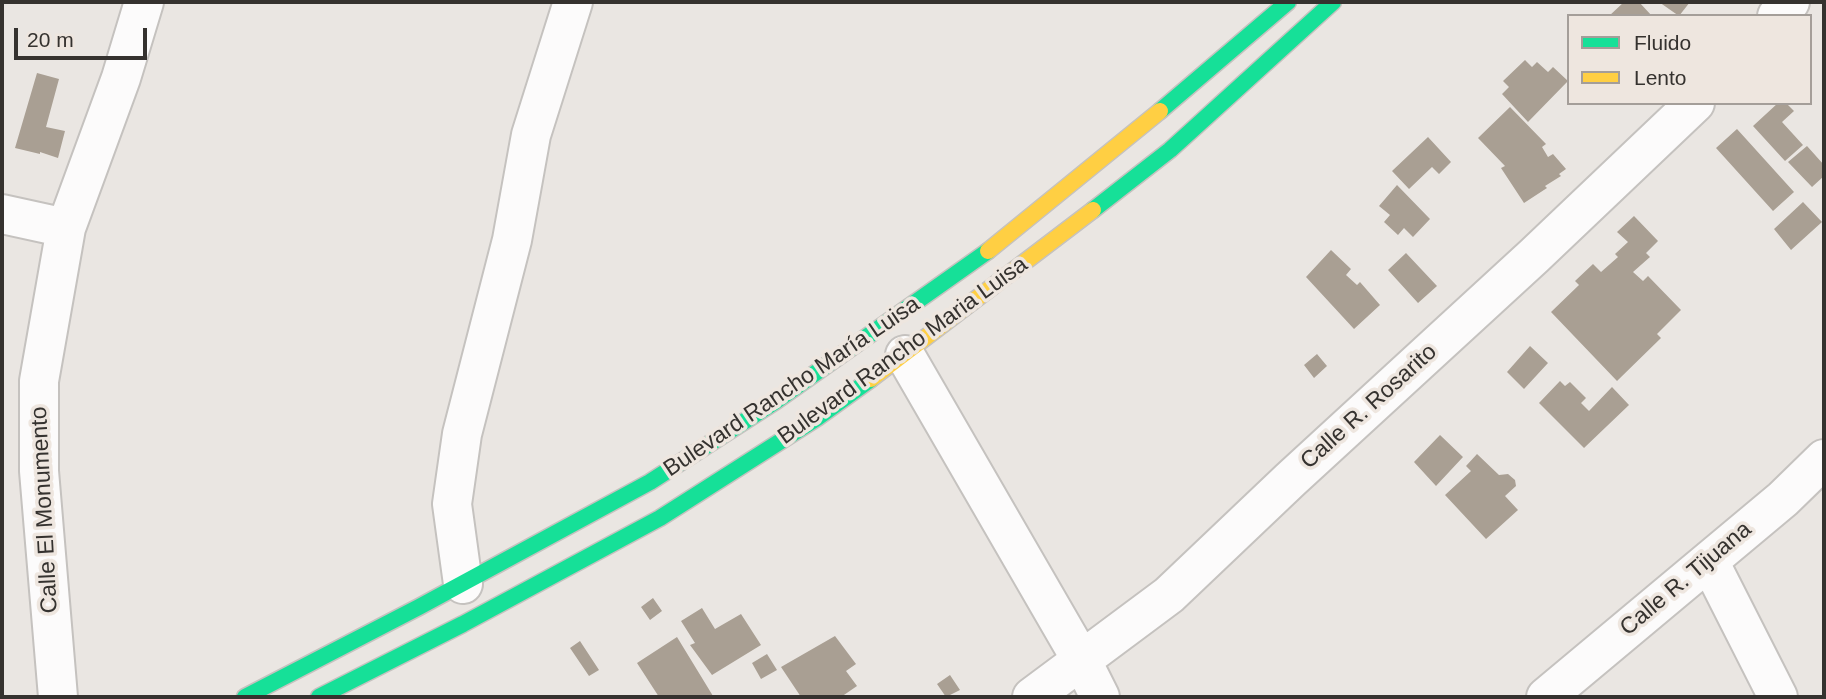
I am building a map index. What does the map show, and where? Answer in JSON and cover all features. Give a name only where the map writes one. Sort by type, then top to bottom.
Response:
[{"type":"street","name":"Calle El Monumento","points":[[58,697],[39,471],[39,381],[66,228],[121,78],[144,2]]},
{"type":"street","points":[[463,584],[452,504],[462,434],[512,240],[531,135],[573,2]]},
{"type":"street","name":"Bulevard Rancho María Luisa","points":[[245,697],[463,584],[650,482],[776,401],[967,268],[1156,115],[1288,2]]},
{"type":"street","name":"Bulevard Rancho Maria Luisa","points":[[319,697],[660,518],[817,418],[905,355],[1170,150],[1333,2]]},
{"type":"street","name":"Calle R. Rosarito","points":[[1032,697],[1168,595],[1693,105]]},
{"type":"street","points":[[2,214],[66,228]]},
{"type":"street","points":[[905,355],[1082,661],[1100,697]]},
{"type":"street","name":"Calle R. Tijuana","points":[[1546,697],[1783,499],[1824,459]]},
{"type":"street","points":[[1709,561],[1778,697]]},
{"type":"building","points":[[1624,2],[1639,2],[1650,14],[1611,14]]},
{"type":"building","points":[[1659,2],[1690,2],[1681,14],[1676,14]]},
{"type":"building","points":[[1525,60],[1532,67],[1537,62],[1548,72],[1553,67],[1567,82],[1528,122],[1502,94],[1509,87],[1503,81]]},
{"type":"building","points":[[37,73],[59,79],[46,127],[65,131],[58,158],[15,148]]},
{"type":"building","points":[[1776,105],[1788,105],[1794,111],[1782,122],[1803,145],[1785,161],[1753,126]]},
{"type":"building","points":[[1510,107],[1546,144],[1542,147],[1548,157],[1553,154],[1566,169],[1559,174],[1561,176],[1545,186],[1547,188],[1524,203],[1501,168],[1505,166],[1478,138]]},
{"type":"building","points":[[1737,129],[1794,192],[1773,211],[1716,148]]},
{"type":"building","points":[[1428,137],[1451,162],[1439,174],[1432,167],[1409,189],[1392,171]]},
{"type":"building","points":[[1807,146],[1824,165],[1824,176],[1812,187],[1788,162]]},
{"type":"building","points":[[1397,185],[1430,219],[1413,237],[1404,228],[1398,235],[1384,222],[1390,215],[1379,206]]},
{"type":"building","points":[[1803,202],[1822,222],[1791,250],[1774,229]]},
{"type":"building","points":[[1634,216],[1658,241],[1646,253],[1650,257],[1633,272],[1643,281],[1648,276],[1681,310],[1657,334],[1661,338],[1617,381],[1551,312],[1579,285],[1575,281],[1593,264],[1601,272],[1618,257],[1615,254],[1628,242],[1617,232]]},
{"type":"building","points":[[1331,250],[1351,269],[1346,275],[1357,285],[1360,282],[1380,305],[1354,329],[1306,277]]},
{"type":"building","points":[[1406,253],[1437,286],[1418,303],[1388,270]]},
{"type":"building","points":[[1530,346],[1548,363],[1524,389],[1507,372]]},
{"type":"building","points":[[1317,354],[1327,366],[1314,378],[1304,365]]},
{"type":"building","points":[[1560,381],[1565,386],[1570,382],[1586,398],[1581,403],[1589,411],[1612,387],[1629,405],[1584,448],[1539,403]]},
{"type":"building","points":[[1440,435],[1463,457],[1436,486],[1414,462]]},
{"type":"building","points":[[1477,454],[1499,475],[1508,474],[1515,480],[1516,486],[1505,496],[1518,510],[1486,539],[1445,495],[1471,471],[1466,466]]},
{"type":"building","points":[[653,598],[662,611],[650,620],[641,607]]},
{"type":"building","points":[[702,608],[715,629],[741,614],[761,645],[712,675],[690,645],[695,643],[681,621]]},
{"type":"building","points":[[835,636],[856,664],[846,671],[857,686],[841,697],[801,697],[781,667]]},
{"type":"building","points":[[677,637],[713,696],[659,697],[637,663]]},
{"type":"building","points":[[580,641],[599,670],[589,676],[570,648]]},
{"type":"building","points":[[767,654],[777,670],[761,679],[752,663]]},
{"type":"building","points":[[950,675],[960,690],[946,697],[937,684]]},
{"type":"traffic: fast","points":[[1160,111],[1288,2]]},
{"type":"traffic: fast","points":[[1093,210],[1170,150],[1333,2]]},
{"type":"traffic: fast","points":[[245,697],[650,482],[776,401],[988,251]]},
{"type":"traffic: fast","points":[[319,697],[463,624],[660,518],[817,418],[871,379]]},
{"type":"traffic: slow","points":[[988,251],[1160,111]]},
{"type":"traffic: slow","points":[[871,379],[1093,210]]}]
